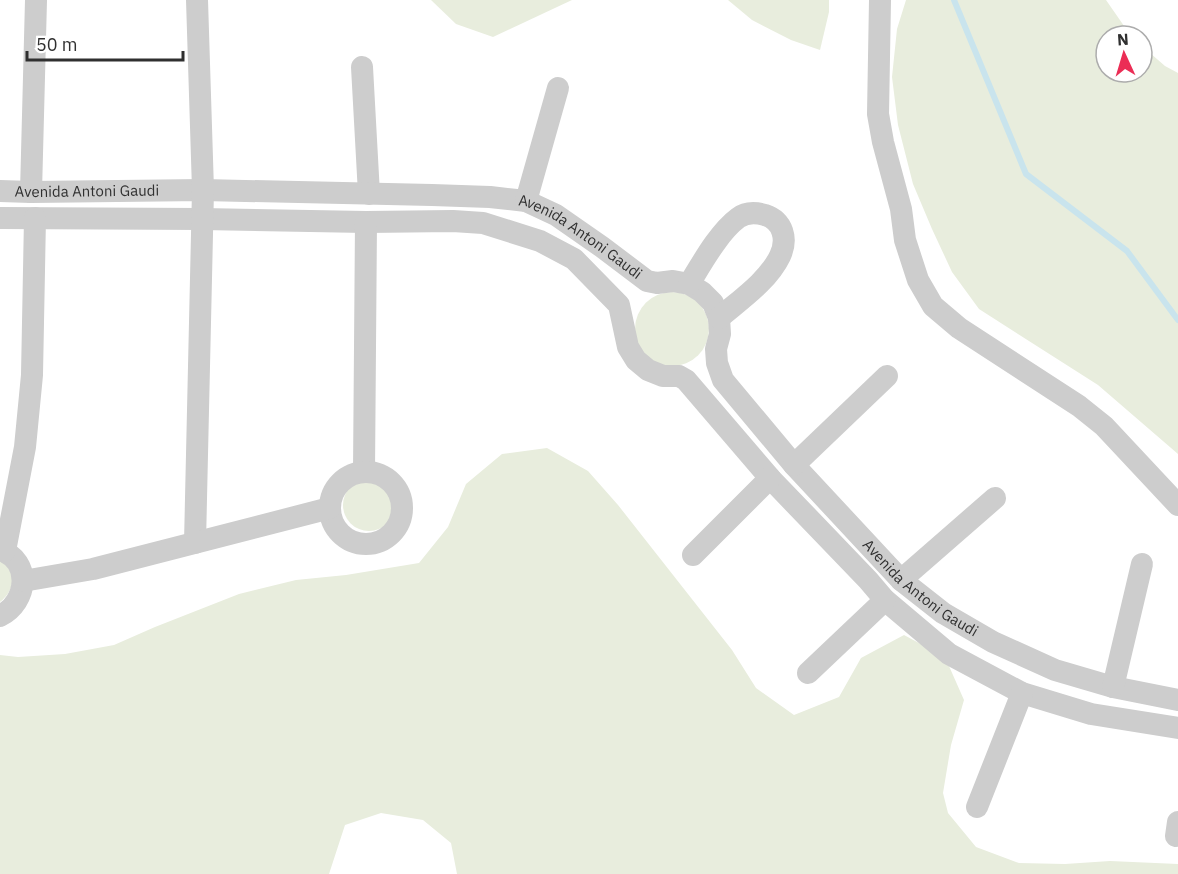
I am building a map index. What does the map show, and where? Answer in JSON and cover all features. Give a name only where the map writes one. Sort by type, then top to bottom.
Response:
[{"type":"street","points":[[31,192],[36,0]]},
{"type":"street","points":[[195,543],[203,190],[197,0]]},
{"type":"street","points":[[879,0],[878,114],[901,209],[905,240],[918,280],[933,306],[959,328],[1079,406],[1104,426],[1178,505]]},
{"type":"street","points":[[362,67],[369,194]]},
{"type":"street","points":[[526,201],[558,88]]},
{"type":"street","name":"Avenida Antoni Gaudi","points":[[0,191],[203,190],[490,197],[526,201],[555,215],[603,247],[647,281],[657,283],[673,281],[689,284]]},
{"type":"street","points":[[749,212],[775,219],[783,232],[782,252],[775,265],[765,277],[719,318],[713,303],[689,284],[713,246],[740,216],[749,212]]},
{"type":"street","name":"Avenida Antoni Gaudi","points":[[0,218],[453,221],[483,223],[540,241],[574,259],[619,305],[628,347],[636,360],[648,370],[663,376],[679,376],[686,380],[770,478],[885,600],[949,654],[1022,693],[1091,714],[1178,728]]},
{"type":"street","points":[[0,616],[16,604],[22,593],[21,569],[14,559],[2,550],[25,447],[32,375],[35,218]]},
{"type":"street","points":[[364,472],[366,222]]},
{"type":"street","name":"Avenida Antoni Gaudi","points":[[719,318],[720,334],[716,349],[717,363],[723,380],[794,465],[901,580],[943,613],[993,642],[1055,670],[1113,687],[1178,700]]},
{"type":"street","points":[[794,465],[887,376]]},
{"type":"street","points":[[364,472],[376,473],[394,485],[400,495],[402,506],[401,518],[396,528],[378,542],[367,544],[345,537],[337,529],[330,508],[336,487],[354,474],[364,472]]},
{"type":"street","points":[[693,555],[770,478]]},
{"type":"street","points":[[901,580],[995,498]]},
{"type":"street","points":[[23,581],[93,569],[330,508]]},
{"type":"street","points":[[1113,687],[1142,564]]},
{"type":"street","points":[[808,673],[885,600]]},
{"type":"street","points":[[977,807],[1022,693]]},
{"type":"green space","points":[[431,0],[572,0],[493,37],[456,24]]},
{"type":"green space","points":[[728,0],[829,0],[829,12],[820,50],[791,40],[752,20]]},
{"type":"green space","points":[[906,0],[1106,0],[1123,24],[1094,24],[1094,84],[1154,84],[1154,56],[1178,73],[1178,454],[1098,385],[979,309],[952,272],[913,184],[898,125],[892,77],[897,29]]},
{"type":"green space","points":[[672,292],[686,295],[698,303],[706,315],[709,329],[706,343],[698,355],[686,363],[672,366],[658,363],[646,355],[638,343],[635,329],[638,315],[646,303],[658,295]]},
{"type":"green space","points":[[547,448],[588,471],[618,505],[732,650],[756,688],[794,715],[839,697],[861,658],[904,635],[945,657],[964,700],[951,745],[943,793],[948,813],[976,847],[1019,863],[1065,864],[1110,861],[1178,864],[1178,874],[457,874],[451,843],[423,820],[381,813],[345,825],[329,874],[0,874],[0,655],[18,657],[65,654],[114,645],[239,594],[296,580],[346,575],[419,563],[448,527],[466,484],[502,454]]},
{"type":"green space","points":[[364,479],[374,479],[388,486],[395,505],[388,524],[374,531],[364,531],[354,527],[347,520],[343,510],[343,500],[347,490],[354,483]]},
{"type":"green space","points":[[0,559],[12,575],[12,584],[9,592],[0,602]]},
{"type":"waterway","points":[[954,0],[1026,174],[1127,251],[1178,320]]}]
